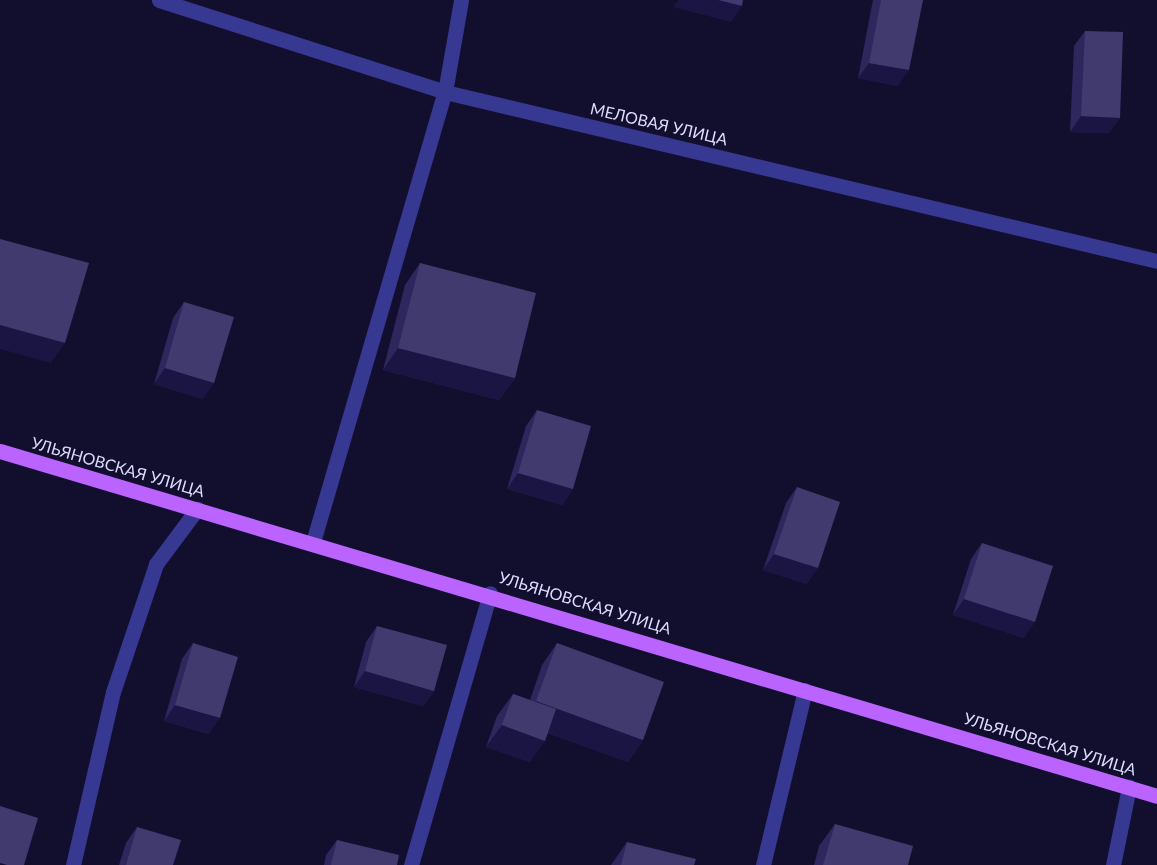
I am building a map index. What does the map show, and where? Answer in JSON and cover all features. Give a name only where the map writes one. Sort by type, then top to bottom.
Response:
[{"type":"main road","name":"УЛЬЯНОВСКАЯ УЛИЦА","points":[[0,451],[490,593],[1157,796]]},
{"type":"street","name":"МЕЛОВАЯ УЛИЦА","points":[[159,0],[445,92],[1157,261]]},
{"type":"street","points":[[313,542],[445,92],[461,0]]},
{"type":"street","points":[[73,865],[113,692],[156,564],[197,509]]},
{"type":"street","points":[[411,865],[490,593]]},
{"type":"street","points":[[763,865],[805,690]]},
{"type":"street","points":[[1113,865],[1129,787]]},
{"type":"building","points":[[718,0],[743,0],[742,6]]},
{"type":"building","points":[[881,0],[923,0],[909,70],[869,63]]},
{"type":"building","points":[[1085,31],[1123,32],[1120,118],[1081,116]]},
{"type":"building","points":[[0,239],[89,263],[65,343],[0,325]]},
{"type":"building","points":[[420,263],[536,293],[515,378],[398,348]]},
{"type":"building","points":[[184,302],[234,317],[214,383],[165,368]]},
{"type":"building","points":[[537,410],[591,426],[573,489],[518,473]]},
{"type":"building","points":[[797,487],[840,502],[818,568],[774,554]]},
{"type":"building","points":[[982,543],[1053,566],[1035,622],[964,599]]},
{"type":"building","points":[[377,626],[447,645],[434,691],[365,671]]},
{"type":"building","points":[[193,643],[238,657],[220,718],[175,705]]},
{"type":"building","points":[[557,643],[664,682],[643,740],[536,701]]},
{"type":"building","points":[[513,694],[556,709],[545,741],[502,725]]},
{"type":"building","points":[[0,806],[38,818],[24,865],[0,863]]},
{"type":"building","points":[[835,824],[913,846],[908,865],[823,865]]},
{"type":"building","points":[[137,827],[181,840],[173,865],[126,865]]},
{"type":"building","points":[[337,840],[399,855],[397,865],[331,865]]},
{"type":"building","points":[[627,842],[696,859],[694,865],[621,865]]}]
